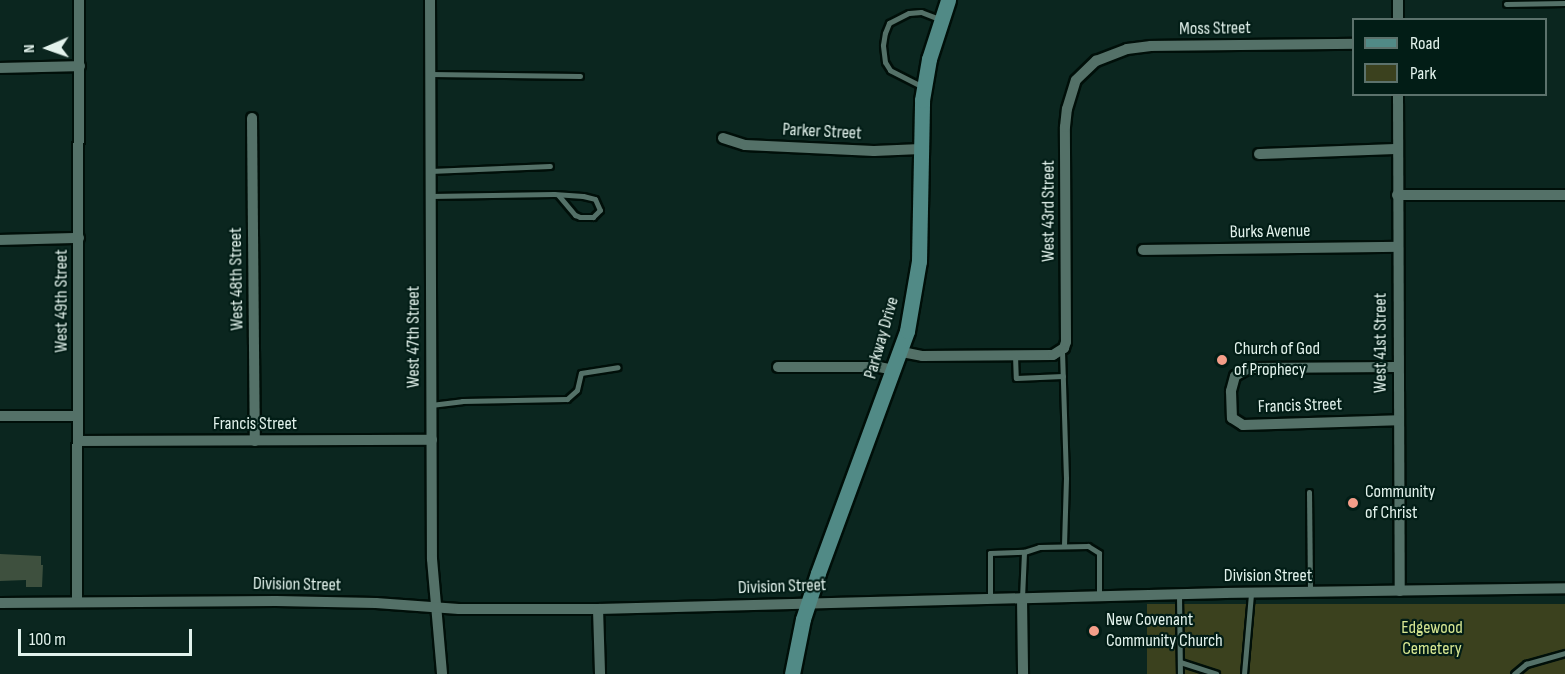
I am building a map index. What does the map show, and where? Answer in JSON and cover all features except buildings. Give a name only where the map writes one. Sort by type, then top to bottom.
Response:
[{"type":"street","name":"West 49th Street","points":[[77,602],[79,0]]},
{"type":"street","name":"West 47th Street","points":[[430,0],[432,559],[442,674]]},
{"type":"street","name":"Parkway Drive","points":[[792,674],[809,602],[902,352],[915,293],[919,261],[924,87],[940,19],[948,0]]},
{"type":"street","points":[[1398,0],[1398,18]]},
{"type":"street","name":"Moss Street","points":[[1083,72],[1107,56],[1138,47],[1352,44]]},
{"type":"street","points":[[0,68],[80,66]]},
{"type":"street","name":"West 43rd Street","points":[[1062,351],[1066,342],[1065,127],[1072,92],[1083,72]]},
{"type":"street","name":"West 41st Street","points":[[1398,96],[1397,367],[1400,591]]},
{"type":"street","name":"West 48th Street","points":[[252,118],[255,441]]},
{"type":"street","name":"Parker Street","points":[[723,138],[745,145],[874,152],[921,149]]},
{"type":"street","points":[[1259,154],[1397,149]]},
{"type":"street","points":[[1397,195],[1565,195]]},
{"type":"street","points":[[0,240],[79,238]]},
{"type":"street","name":"Burks Avenue","points":[[1143,250],[1397,247]]},
{"type":"street","points":[[902,352],[922,356],[1053,355],[1062,351]]},
{"type":"street","points":[[778,367],[879,367],[895,370]]},
{"type":"street","name":"Francis Street","points":[[1397,367],[1249,368],[1235,376],[1232,391],[1232,418],[1243,424],[1398,420]]},
{"type":"street","points":[[0,416],[78,416]]},
{"type":"street","name":"Francis Street","points":[[78,441],[432,440]]},
{"type":"street","name":"Division Street","points":[[0,603],[276,601],[435,608],[598,609],[990,598],[1565,588]]},
{"type":"street","points":[[1022,598],[1023,674]]},
{"type":"street","points":[[598,609],[600,674]]},
{"type":"lane","points":[[1506,4],[1565,3]]},
{"type":"lane","points":[[924,87],[890,70],[884,53],[885,33],[889,23],[909,13],[921,12],[940,19]]},
{"type":"lane","points":[[430,74],[580,76]]},
{"type":"lane","points":[[430,171],[550,166]]},
{"type":"lane","points":[[430,196],[558,195],[591,197],[599,204],[600,210],[592,217],[580,218],[558,195]]},
{"type":"lane","points":[[1062,351],[1066,478],[1064,546]]},
{"type":"lane","points":[[1015,355],[1016,378],[1063,376]]},
{"type":"lane","points":[[431,405],[462,401],[567,399],[577,390],[581,373],[618,367]]},
{"type":"lane","points":[[1309,492],[1310,593]]},
{"type":"lane","points":[[990,598],[990,553],[1024,552],[1039,547],[1064,546],[1088,546],[1099,553],[1099,596]]},
{"type":"lane","points":[[1022,598],[1024,552]]},
{"type":"lane","points":[[1179,594],[1180,674]]},
{"type":"lane","points":[[1244,674],[1251,594]]},
{"type":"lane","points":[[1514,674],[1526,664],[1565,653]]},
{"type":"lane","points":[[1180,662],[1216,674]]},
{"type":"green space","name":"Edgewood Cemetery","points":[[1147,604],[1565,604],[1565,674],[1147,674]]},
{"type":"place","name":"Church of God of Prophecy","points":[[1222,360]]},
{"type":"place","name":"Community of Christ","points":[[1353,503]]},
{"type":"place","name":"New Covenant Community Church","points":[[1094,631]]}]
